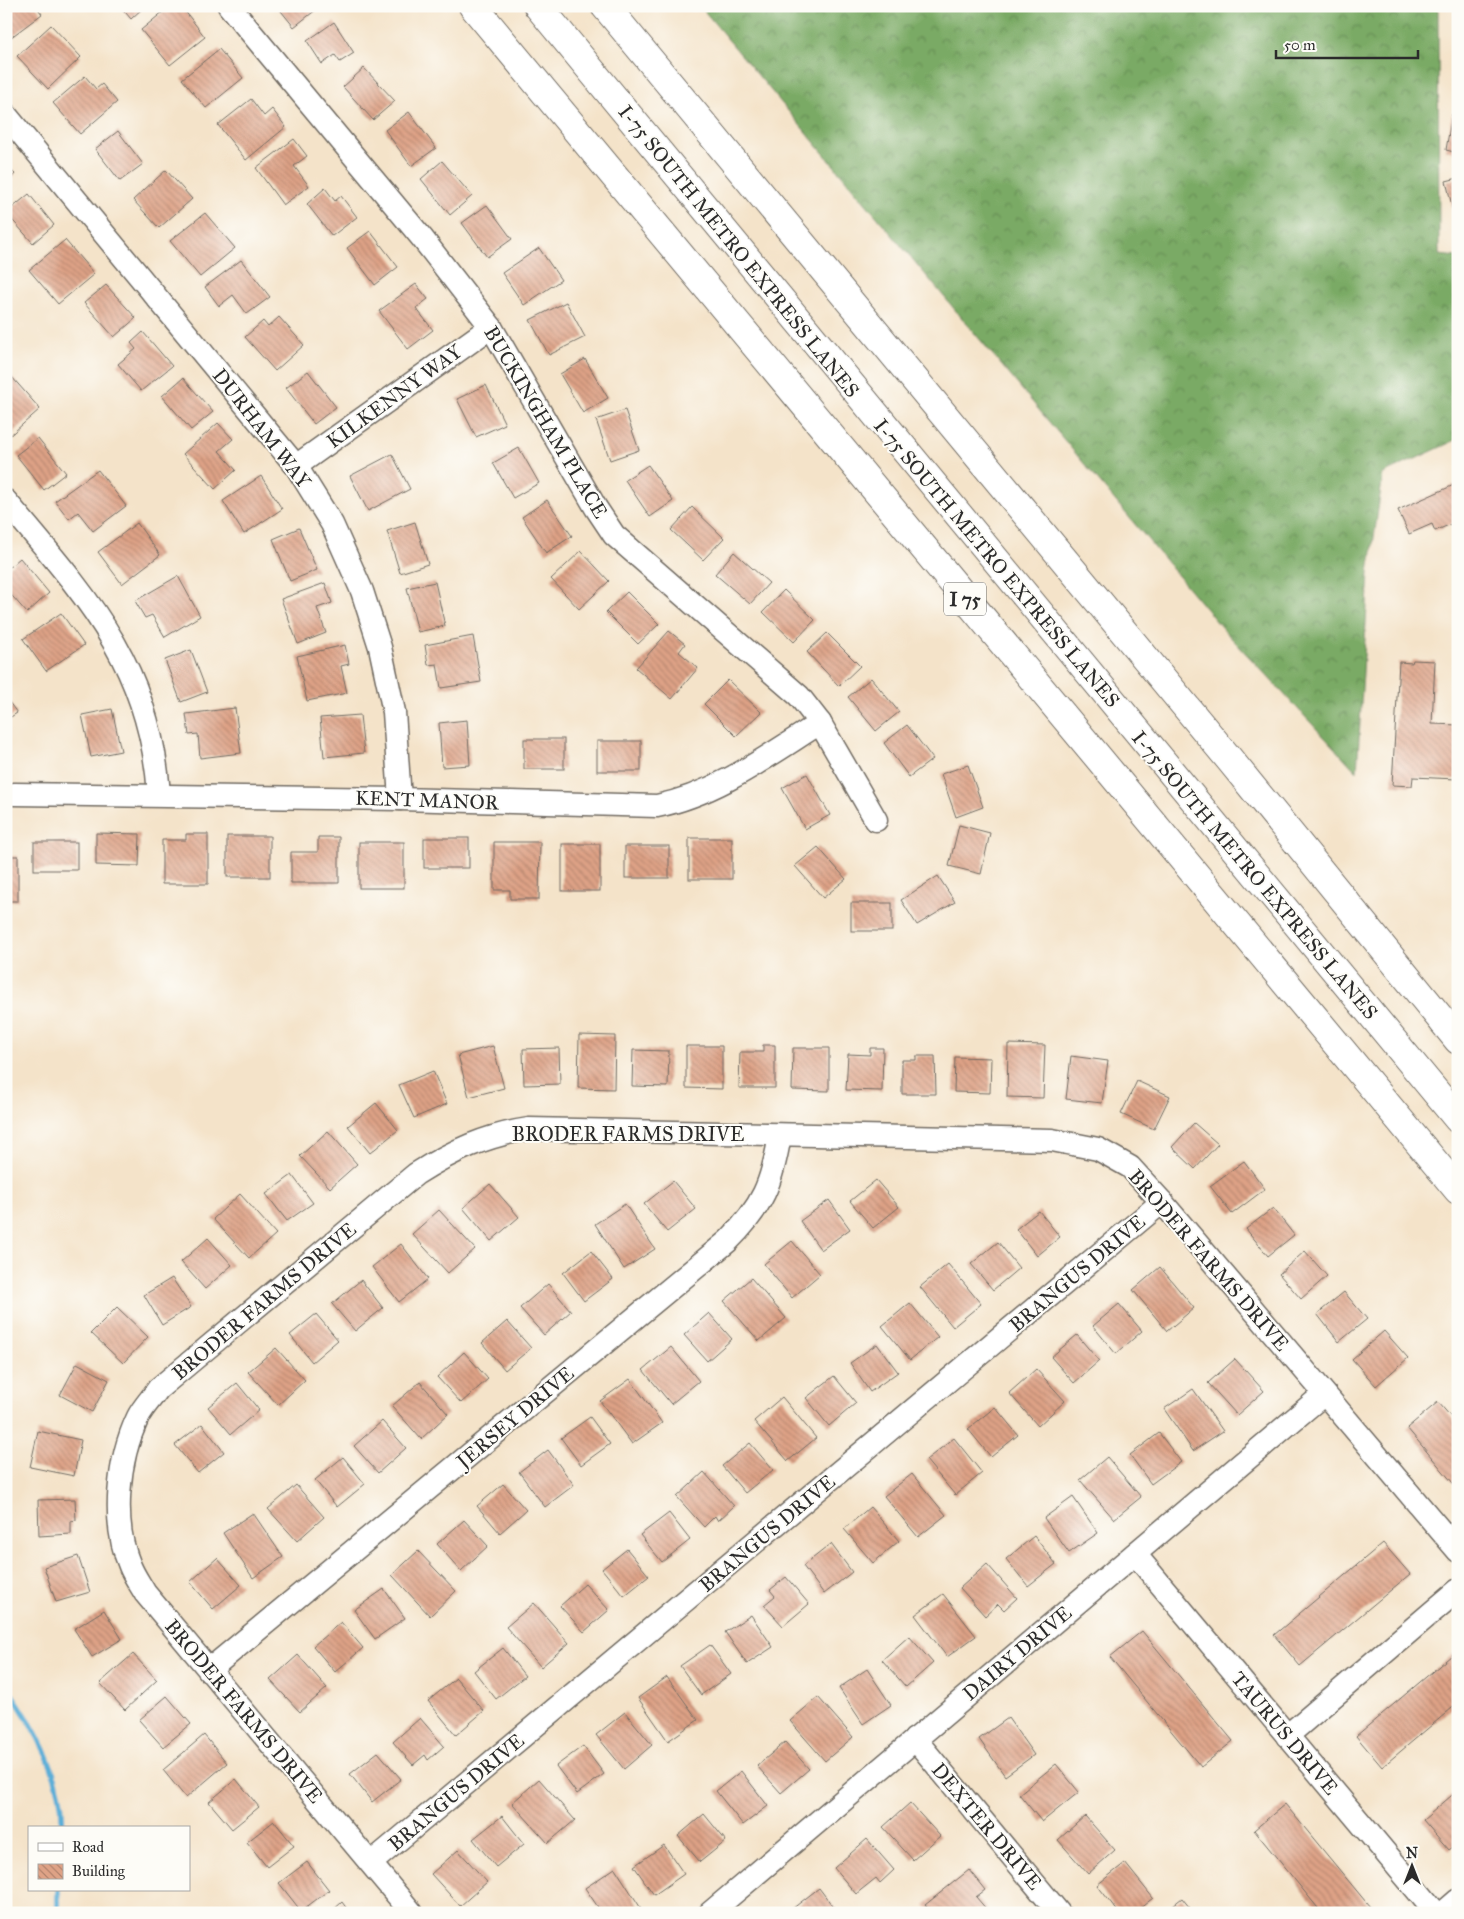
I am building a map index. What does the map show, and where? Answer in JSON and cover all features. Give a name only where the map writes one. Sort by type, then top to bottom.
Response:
[{"type":"highway","name":"I 75","points":[[473,6],[1458,1190]]},
{"type":"highway","name":"I-75 SOUTH METRO EXPRESS LANES","points":[[538,6],[1458,1119]]},
{"type":"highway","points":[[605,6],[1224,753],[1458,1040]]},
{"type":"street","name":"BUCKINGHAM PLACE","points":[[229,6],[422,238],[491,326],[596,508],[614,535],[799,696],[820,723],[876,820]]},
{"type":"street","name":"DURHAM WAY","points":[[6,115],[296,466],[332,524],[362,591],[380,647],[394,712],[400,799]]},
{"type":"street","name":"KILKENNY WAY","points":[[296,466],[491,326]]},
{"type":"street","points":[[6,501],[80,588],[120,650],[136,686],[152,736],[159,794]]},
{"type":"street","name":"KENT MANOR","points":[[14,794],[159,794],[656,806],[680,801],[708,791],[820,723]]},
{"type":"street","name":"BRODER FARMS DRIVE","points":[[412,1913],[145,1593],[130,1566],[123,1541],[120,1509],[120,1474],[127,1443],[139,1415],[158,1389],[416,1174],[444,1156],[475,1142],[502,1133],[529,1130],[1052,1140],[1098,1149],[1130,1167],[1162,1202],[1458,1552]]},
{"type":"street","name":"JERSEY DRIVE","points":[[209,1670],[728,1241],[746,1222],[774,1173],[780,1135]]},
{"type":"street","name":"BRANGUS DRIVE","points":[[372,1863],[1162,1202]]},
{"type":"street","name":"DAIRY DRIVE","points":[[723,1909],[916,1739],[1324,1394]]},
{"type":"street","name":"TAURUS DRIVE","points":[[1135,1554],[1436,1913]]},
{"type":"street","points":[[1287,1736],[1458,1590]]},
{"type":"street","name":"DEXTER DRIVE","points":[[916,1739],[1059,1913]]},
{"type":"street","points":[[1443,1913],[1458,1900]]},
{"type":"green space","points":[[700,6],[1438,6],[1439,255],[1458,257],[1458,439],[1383,474],[1369,573],[1357,772],[1222,628]]},
{"type":"building","points":[[6,6],[36,6],[42,14],[6,41]]},
{"type":"building","points":[[120,6],[145,6],[131,19]]},
{"type":"building","points":[[170,6],[181,6],[205,37],[170,65],[141,30]]},
{"type":"building","points":[[277,6],[315,6],[317,9],[294,27]]},
{"type":"building","points":[[334,22],[354,53],[340,62],[335,55],[322,64],[307,41]]},
{"type":"building","points":[[51,25],[81,57],[48,89],[17,56]]},
{"type":"building","points":[[219,49],[243,78],[206,108],[182,79]]},
{"type":"building","points":[[364,68],[395,101],[373,120],[343,87]]},
{"type":"building","points":[[85,76],[96,89],[102,84],[117,102],[80,134],[53,103]]},
{"type":"building","points":[[251,99],[264,116],[272,109],[286,127],[246,160],[218,125]]},
{"type":"building","points":[[409,112],[436,148],[411,166],[385,130]]},
{"type":"building","points":[[1452,114],[1458,115],[1458,153],[1446,150]]},
{"type":"building","points":[[118,131],[143,164],[120,181],[95,149]]},
{"type":"building","points":[[294,139],[307,156],[294,166],[309,186],[283,205],[256,168]]},
{"type":"building","points":[[442,161],[472,196],[450,215],[421,179]]},
{"type":"building","points":[[6,166],[15,174],[6,184]]},
{"type":"building","points":[[166,170],[192,199],[159,228],[133,200]]},
{"type":"building","points":[[1458,178],[1458,227],[1457,227],[1446,181]]},
{"type":"building","points":[[325,188],[335,201],[341,196],[357,217],[332,236],[307,204]]},
{"type":"building","points":[[29,194],[54,225],[33,243],[6,213]]},
{"type":"building","points":[[487,205],[512,239],[487,257],[462,223]]},
{"type":"building","points":[[205,213],[235,248],[200,277],[170,241]]},
{"type":"building","points":[[370,231],[398,267],[375,285],[347,248]]},
{"type":"building","points":[[65,240],[94,274],[58,304],[29,270]]},
{"type":"building","points":[[539,248],[561,280],[524,305],[502,273]]},
{"type":"building","points":[[241,260],[270,297],[247,314],[233,295],[219,306],[205,287]]},
{"type":"building","points":[[416,284],[428,299],[416,308],[433,330],[408,349],[379,311]]},
{"type":"building","points":[[106,285],[136,318],[114,337],[84,303]]},
{"type":"building","points":[[566,302],[585,337],[549,355],[530,320]]},
{"type":"building","points":[[279,317],[304,345],[275,371],[245,337],[263,321],[268,327]]},
{"type":"building","points":[[143,332],[172,366],[141,391],[118,364],[136,349],[131,343]]},
{"type":"building","points":[[585,359],[608,398],[583,413],[560,374]]},
{"type":"building","points":[[308,371],[336,407],[314,424],[286,388]]},
{"type":"building","points":[[11,376],[40,409],[6,439],[6,380]]},
{"type":"building","points":[[183,378],[213,412],[191,430],[162,396]]},
{"type":"building","points":[[486,385],[505,424],[476,437],[457,399]]},
{"type":"building","points":[[625,410],[639,450],[610,460],[596,420]]},
{"type":"building","points":[[218,423],[233,439],[219,451],[236,470],[215,489],[183,454]]},
{"type":"building","points":[[38,438],[66,473],[44,490],[16,455]]},
{"type":"building","points":[[519,448],[539,483],[513,498],[493,463]]},
{"type":"building","points":[[392,454],[410,489],[368,511],[350,476]]},
{"type":"building","points":[[648,465],[673,501],[650,517],[625,480]]},
{"type":"building","points":[[98,470],[126,506],[93,531],[78,512],[69,519],[55,501]]},
{"type":"building","points":[[261,476],[282,509],[244,534],[223,501]]},
{"type":"building","points":[[1456,484],[1458,510],[1455,511],[1458,521],[1435,531],[1432,524],[1409,534],[1398,510]]},
{"type":"building","points":[[547,500],[572,536],[546,553],[522,517]]},
{"type":"building","points":[[692,507],[724,538],[703,560],[671,530]]},
{"type":"building","points":[[415,522],[428,564],[400,573],[387,531]]},
{"type":"building","points":[[137,523],[160,555],[122,584],[98,552]]},
{"type":"building","points":[[299,528],[317,570],[290,581],[273,539]]},
{"type":"building","points":[[581,551],[609,581],[579,609],[551,579]]},
{"type":"building","points":[[734,552],[769,583],[750,604],[715,574]]},
{"type":"building","points":[[20,558],[49,593],[27,613],[6,589],[6,570]]},
{"type":"building","points":[[178,576],[200,616],[165,637],[152,615],[145,618],[135,601]]},
{"type":"building","points":[[435,582],[445,626],[418,632],[407,588]]},
{"type":"building","points":[[325,583],[332,603],[317,608],[326,633],[298,644],[281,599]]},
{"type":"building","points":[[784,590],[815,620],[794,642],[763,612]]},
{"type":"building","points":[[627,592],[659,624],[638,644],[606,612]]},
{"type":"building","points":[[61,613],[84,645],[46,671],[23,639]]},
{"type":"building","points":[[669,631],[685,644],[679,652],[698,668],[672,699],[636,668]]},
{"type":"building","points":[[827,633],[860,666],[839,686],[807,652]]},
{"type":"building","points":[[473,636],[481,682],[441,688],[437,664],[428,665],[425,645]]},
{"type":"building","points":[[345,645],[349,664],[341,666],[347,693],[307,701],[297,656]]},
{"type":"building","points":[[191,650],[207,692],[181,702],[165,660]]},
{"type":"building","points":[[1413,660],[1435,661],[1432,724],[1458,725],[1456,779],[1413,777],[1412,786],[1392,785],[1399,662],[1412,663]]},
{"type":"building","points":[[871,678],[899,712],[876,731],[848,697]]},
{"type":"building","points":[[728,680],[761,712],[736,736],[704,704]]},
{"type":"building","points":[[6,698],[17,713],[6,720]]},
{"type":"building","points":[[235,708],[241,753],[200,758],[198,734],[189,735],[186,714]]},
{"type":"building","points":[[112,709],[121,751],[91,757],[82,715]]},
{"type":"building","points":[[360,715],[364,753],[324,757],[320,718]]},
{"type":"building","points":[[467,720],[470,765],[442,767],[439,723]]},
{"type":"building","points":[[907,725],[933,759],[909,777],[884,743]]},
{"type":"building","points":[[524,739],[564,739],[564,769],[524,769]]},
{"type":"building","points":[[597,741],[641,741],[641,771],[597,771]]},
{"type":"building","points":[[968,765],[983,807],[956,817],[941,774]]},
{"type":"building","points":[[807,774],[830,815],[805,829],[782,788]]},
{"type":"building","points":[[959,825],[990,833],[981,874],[949,866]]},
{"type":"building","points":[[96,833],[140,834],[139,866],[96,865]]},
{"type":"building","points":[[186,834],[208,834],[208,884],[162,884],[162,840],[186,840]]},
{"type":"building","points":[[227,836],[270,836],[270,877],[227,877]]},
{"type":"building","points":[[318,837],[339,837],[339,883],[291,883],[291,852],[318,852]]},
{"type":"building","points":[[424,838],[469,838],[469,868],[424,868]]},
{"type":"building","points":[[689,838],[732,838],[732,879],[689,879]]},
{"type":"building","points":[[34,842],[77,842],[77,870],[34,870]]},
{"type":"building","points":[[359,842],[404,842],[404,888],[359,888]]},
{"type":"building","points":[[494,842],[540,842],[539,899],[510,899],[510,890],[494,890]]},
{"type":"building","points":[[562,844],[600,844],[600,891],[562,891]]},
{"type":"building","points":[[625,846],[669,846],[669,878],[625,878]]},
{"type":"building","points":[[818,847],[846,879],[823,898],[795,866]]},
{"type":"building","points":[[6,856],[18,856],[18,901],[6,901]]},
{"type":"building","points":[[938,876],[955,902],[917,925],[901,900]]},
{"type":"building","points":[[851,903],[892,903],[892,931],[851,931]]},
{"type":"building","points":[[579,1035],[615,1036],[614,1089],[578,1088]]},
{"type":"building","points":[[1008,1044],[1045,1045],[1043,1098],[1007,1097]]},
{"type":"building","points":[[763,1045],[775,1045],[775,1088],[739,1088],[740,1052],[763,1052]]},
{"type":"building","points":[[493,1046],[504,1088],[469,1097],[458,1055]]},
{"type":"building","points":[[686,1046],[722,1046],[722,1089],[686,1088]]},
{"type":"building","points":[[559,1048],[560,1084],[524,1085],[523,1049]]},
{"type":"building","points":[[793,1048],[829,1048],[829,1091],[792,1090]]},
{"type":"building","points":[[870,1048],[883,1048],[882,1091],[846,1090],[848,1054],[870,1055]]},
{"type":"building","points":[[633,1050],[669,1051],[668,1087],[632,1086]]},
{"type":"building","points":[[916,1056],[935,1056],[936,1094],[902,1094],[902,1060],[916,1060]]},
{"type":"building","points":[[1071,1056],[1108,1061],[1102,1103],[1066,1099]]},
{"type":"building","points":[[955,1057],[991,1058],[990,1093],[954,1092]]},
{"type":"building","points":[[433,1071],[447,1104],[414,1118],[399,1085]]},
{"type":"building","points":[[1137,1081],[1170,1096],[1154,1129],[1121,1114]]},
{"type":"building","points":[[376,1103],[398,1130],[370,1153],[348,1126]]},
{"type":"building","points":[[1194,1123],[1218,1144],[1195,1169],[1172,1147]]},
{"type":"building","points":[[328,1131],[357,1164],[330,1188],[300,1156]]},
{"type":"building","points":[[1244,1161],[1265,1189],[1232,1214],[1210,1186]]},
{"type":"building","points":[[292,1175],[313,1203],[287,1221],[266,1194]]},
{"type":"building","points":[[876,1180],[899,1207],[873,1228],[850,1201]]},
{"type":"building","points":[[673,1181],[696,1209],[667,1232],[644,1204]]},
{"type":"building","points":[[490,1184],[519,1217],[491,1241],[463,1208]]},
{"type":"building","points":[[240,1194],[276,1234],[249,1258],[213,1219]]},
{"type":"building","points":[[829,1200],[850,1229],[821,1250],[800,1221]]},
{"type":"building","points":[[625,1204],[655,1249],[624,1269],[595,1224]]},
{"type":"building","points":[[1273,1208],[1294,1235],[1268,1256],[1246,1229]]},
{"type":"building","points":[[439,1210],[475,1249],[448,1273],[412,1234]]},
{"type":"building","points":[[1039,1211],[1060,1237],[1037,1256],[1016,1229]]},
{"type":"building","points":[[208,1238],[232,1265],[205,1289],[181,1262]]},
{"type":"building","points":[[792,1241],[820,1274],[792,1298],[764,1264]]},
{"type":"building","points":[[998,1242],[1019,1268],[993,1290],[971,1264]]},
{"type":"building","points":[[401,1244],[428,1279],[399,1302],[372,1267]]},
{"type":"building","points":[[591,1251],[613,1279],[584,1301],[563,1273]]},
{"type":"building","points":[[1305,1251],[1327,1276],[1301,1299],[1279,1274]]},
{"type":"building","points":[[948,1264],[981,1304],[953,1327],[920,1287]]},
{"type":"building","points":[[1160,1267],[1194,1308],[1167,1331],[1133,1290]]},
{"type":"building","points":[[172,1278],[191,1307],[162,1325],[144,1295]]},
{"type":"building","points":[[751,1278],[786,1318],[759,1341],[724,1301]]},
{"type":"building","points":[[361,1280],[383,1308],[355,1331],[332,1304]]},
{"type":"building","points":[[548,1284],[571,1311],[544,1335],[520,1308]]},
{"type":"building","points":[[1344,1292],[1367,1319],[1339,1342],[1317,1314]]},
{"type":"building","points":[[910,1303],[938,1337],[910,1360],[882,1326]]},
{"type":"building","points":[[1119,1304],[1142,1331],[1116,1354],[1093,1326]]},
{"type":"building","points":[[117,1307],[148,1337],[123,1363],[91,1333]]},
{"type":"building","points":[[709,1313],[732,1339],[707,1361],[684,1335]]},
{"type":"building","points":[[316,1314],[338,1340],[312,1362],[290,1335]]},
{"type":"building","points":[[507,1321],[531,1348],[505,1370],[482,1343]]},
{"type":"building","points":[[1384,1331],[1408,1358],[1376,1386],[1352,1359]]},
{"type":"building","points":[[1077,1335],[1099,1361],[1074,1383],[1051,1357]]},
{"type":"building","points":[[877,1344],[898,1372],[870,1392],[850,1363]]},
{"type":"building","points":[[671,1347],[699,1381],[671,1404],[643,1370]]},
{"type":"building","points":[[276,1348],[305,1380],[278,1405],[248,1372]]},
{"type":"building","points":[[464,1352],[488,1379],[461,1403],[437,1377]]},
{"type":"building","points":[[1235,1359],[1264,1391],[1237,1415],[1208,1383]]},
{"type":"building","points":[[77,1363],[109,1380],[92,1412],[60,1395]]},
{"type":"building","points":[[1036,1369],[1065,1401],[1038,1426],[1009,1393]]},
{"type":"building","points":[[834,1376],[856,1403],[829,1426],[806,1398]]},
{"type":"building","points":[[630,1379],[662,1423],[632,1444],[600,1401]]},
{"type":"building","points":[[420,1382],[448,1414],[421,1439],[392,1406]]},
{"type":"building","points":[[237,1383],[259,1410],[231,1434],[208,1407]]},
{"type":"building","points":[[1193,1389],[1223,1431],[1193,1451],[1164,1409]]},
{"type":"building","points":[[782,1397],[816,1438],[788,1461],[754,1421]]},
{"type":"building","points":[[1438,1402],[1458,1425],[1458,1489],[1407,1428]]},
{"type":"building","points":[[995,1407],[1018,1435],[991,1457],[968,1429]]},
{"type":"building","points":[[590,1417],[610,1444],[581,1465],[561,1438]]},
{"type":"building","points":[[382,1421],[406,1448],[378,1473],[354,1446]]},
{"type":"building","points":[[202,1424],[224,1452],[198,1473],[175,1445]]},
{"type":"building","points":[[38,1431],[81,1440],[74,1476],[30,1467]]},
{"type":"building","points":[[1159,1433],[1181,1462],[1151,1484],[1130,1455]]},
{"type":"building","points":[[954,1438],[982,1473],[955,1495],[926,1460]]},
{"type":"building","points":[[750,1443],[773,1470],[745,1493],[722,1466]]},
{"type":"building","points":[[548,1450],[574,1485],[545,1507],[519,1472]]},
{"type":"building","points":[[343,1457],[365,1484],[337,1507],[315,1480]]},
{"type":"building","points":[[1107,1457],[1141,1497],[1114,1519],[1080,1480]]},
{"type":"building","points":[[704,1472],[734,1506],[718,1521],[715,1516],[704,1527],[677,1497]]},
{"type":"building","points":[[912,1474],[946,1515],[918,1537],[884,1496]]},
{"type":"building","points":[[503,1484],[526,1510],[500,1533],[477,1506]]},
{"type":"building","points":[[296,1485],[324,1517],[297,1541],[268,1509]]},
{"type":"building","points":[[1073,1497],[1098,1533],[1069,1553],[1044,1518]]},
{"type":"building","points":[[75,1499],[76,1520],[71,1521],[71,1534],[39,1536],[38,1500]]},
{"type":"building","points":[[870,1507],[899,1541],[873,1563],[844,1529]]},
{"type":"building","points":[[253,1513],[283,1557],[253,1578],[223,1533]]},
{"type":"building","points":[[669,1513],[690,1540],[662,1562],[640,1535]]},
{"type":"building","points":[[464,1520],[488,1546],[461,1571],[437,1544]]},
{"type":"building","points":[[1034,1536],[1056,1564],[1028,1586],[1006,1559]]},
{"type":"building","points":[[1383,1543],[1410,1574],[1300,1666],[1274,1635]]},
{"type":"building","points":[[831,1544],[852,1572],[824,1594],[803,1566]]},
{"type":"building","points":[[627,1549],[649,1576],[624,1596],[602,1569]]},
{"type":"building","points":[[418,1551],[456,1591],[430,1616],[392,1575]]},
{"type":"building","points":[[78,1556],[90,1592],[56,1602],[44,1567]]},
{"type":"building","points":[[217,1558],[241,1585],[213,1609],[190,1582]]},
{"type":"building","points":[[987,1564],[1017,1598],[1004,1610],[998,1604],[985,1616],[960,1588]]},
{"type":"building","points":[[786,1577],[809,1604],[783,1626],[764,1605],[775,1596],[770,1590]]},
{"type":"building","points":[[585,1584],[609,1610],[584,1632],[560,1606]]},
{"type":"building","points":[[384,1589],[405,1618],[375,1639],[354,1610]]},
{"type":"building","points":[[943,1594],[976,1636],[947,1657],[915,1615]]},
{"type":"building","points":[[534,1603],[569,1643],[541,1667],[506,1627]]},
{"type":"building","points":[[104,1610],[122,1639],[92,1657],[74,1629]]},
{"type":"building","points":[[751,1615],[773,1647],[747,1664],[725,1632]]},
{"type":"building","points":[[341,1622],[363,1648],[335,1672],[313,1646]]},
{"type":"building","points":[[1142,1631],[1233,1741],[1201,1767],[1110,1657]]},
{"type":"building","points":[[909,1636],[933,1663],[906,1687],[882,1660]]},
{"type":"building","points":[[710,1645],[731,1674],[701,1695],[680,1666]]},
{"type":"building","points":[[503,1648],[525,1676],[496,1699],[474,1671]]},
{"type":"building","points":[[1458,1650],[1458,1703],[1382,1767],[1356,1736]]},
{"type":"building","points":[[133,1654],[157,1680],[125,1710],[100,1683]]},
{"type":"building","points":[[298,1655],[327,1688],[300,1712],[270,1680]]},
{"type":"building","points":[[867,1669],[891,1705],[863,1724],[839,1688]]},
{"type":"building","points":[[667,1677],[698,1720],[668,1741],[638,1698]]},
{"type":"building","points":[[456,1678],[484,1711],[456,1735],[428,1701]]},
{"type":"building","points":[[167,1696],[191,1724],[163,1747],[139,1720]]},
{"type":"building","points":[[818,1697],[853,1737],[825,1761],[790,1721]]},
{"type":"building","points":[[625,1712],[652,1745],[624,1769],[596,1735]]},
{"type":"building","points":[[420,1718],[444,1746],[428,1760],[425,1755],[413,1765],[393,1742]]},
{"type":"building","points":[[1008,1718],[1034,1755],[1005,1776],[979,1739]]},
{"type":"building","points":[[204,1735],[227,1763],[186,1798],[163,1770]]},
{"type":"building","points":[[785,1742],[809,1769],[781,1793],[757,1766]]},
{"type":"building","points":[[583,1746],[604,1774],[577,1794],[556,1766]]},
{"type":"building","points":[[378,1752],[401,1779],[372,1802],[350,1774]]},
{"type":"building","points":[[1056,1764],[1079,1792],[1042,1822],[1019,1794]]},
{"type":"building","points":[[741,1771],[768,1806],[743,1825],[716,1791]]},
{"type":"building","points":[[236,1779],[259,1807],[232,1829],[209,1802]]},
{"type":"building","points":[[539,1779],[575,1820],[548,1843],[512,1803]]},
{"type":"building","points":[[1458,1790],[1458,1843],[1449,1850],[1423,1820]]},
{"type":"building","points":[[910,1803],[940,1836],[913,1860],[883,1827]]},
{"type":"building","points":[[1285,1804],[1375,1913],[1322,1913],[1254,1830]]},
{"type":"building","points":[[704,1814],[726,1841],[700,1862],[678,1836]]},
{"type":"building","points":[[502,1816],[524,1844],[496,1867],[473,1839]]},
{"type":"building","points":[[1085,1816],[1115,1850],[1088,1874],[1058,1840]]},
{"type":"building","points":[[274,1821],[294,1846],[267,1867],[247,1842]]},
{"type":"building","points":[[867,1839],[894,1870],[880,1883],[876,1878],[856,1894],[834,1868]]},
{"type":"building","points":[[664,1845],[684,1874],[654,1895],[634,1866]]},
{"type":"building","points":[[458,1850],[487,1882],[460,1906],[431,1874]]},
{"type":"building","points":[[307,1862],[329,1890],[301,1911],[279,1883]]},
{"type":"building","points":[[1125,1863],[1153,1898],[1134,1913],[1119,1913],[1097,1885]]},
{"type":"building","points":[[615,1868],[644,1913],[602,1913],[585,1888]]},
{"type":"building","points":[[969,1870],[985,1890],[976,1897],[988,1911],[931,1913],[925,1905]]},
{"type":"building","points":[[819,1888],[838,1913],[795,1913],[792,1909]]},
{"type":"building","points":[[1182,1898],[1194,1913],[1163,1913]]},
{"type":"building","points":[[342,1902],[350,1913],[330,1913]]},
{"type":"waterway","points":[[6,1686],[27,1717],[46,1753],[59,1791],[62,1826]]},
{"type":"waterway","points":[[58,1892],[58,1913]]}]
